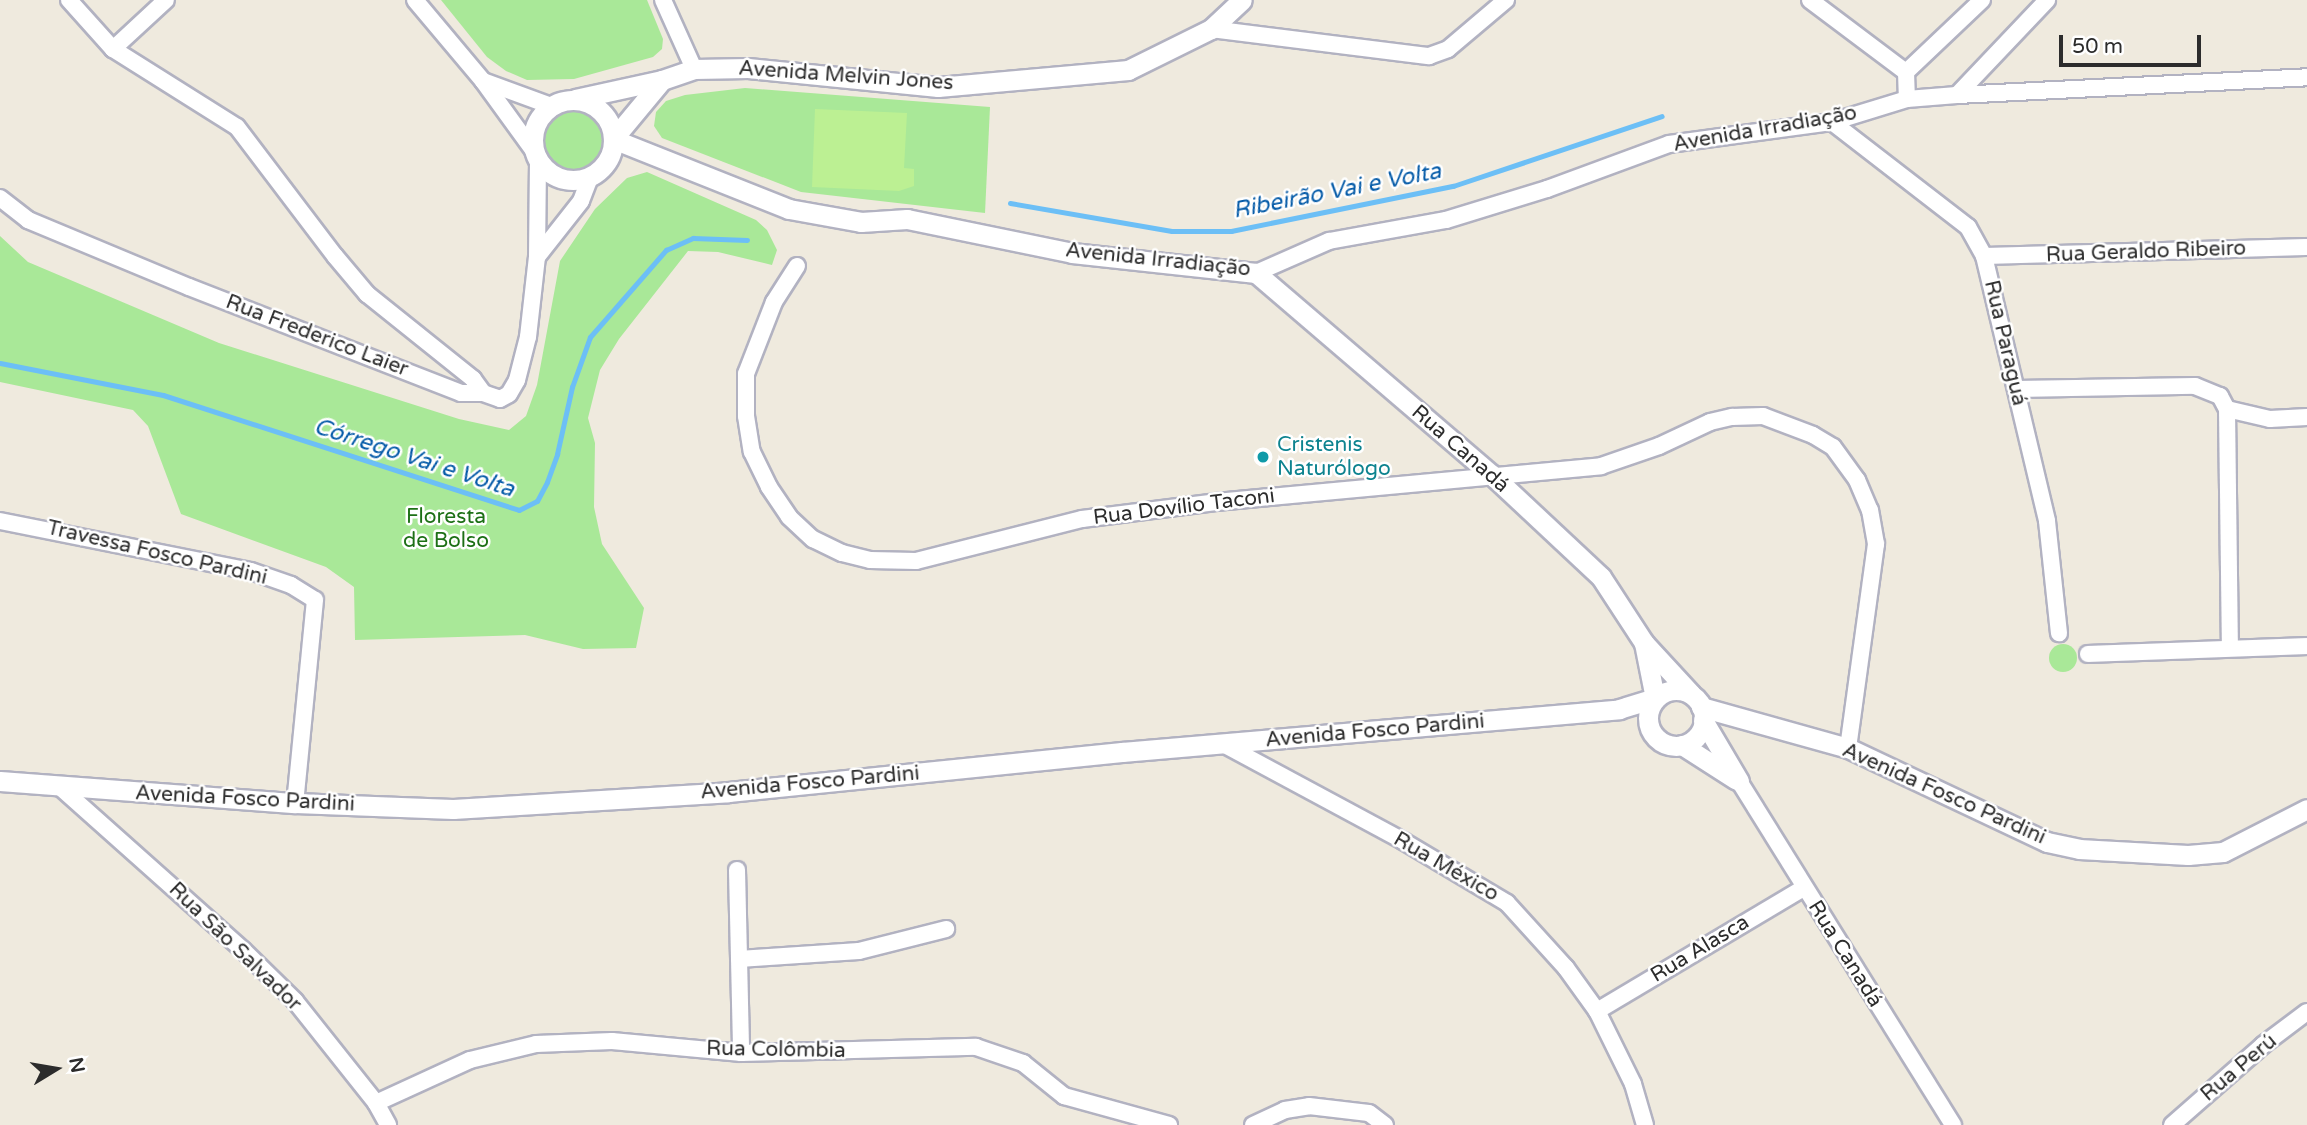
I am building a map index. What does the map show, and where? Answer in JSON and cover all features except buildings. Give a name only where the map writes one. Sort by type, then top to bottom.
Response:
[{"type":"street","points":[[69,0],[113,49],[237,127],[335,257],[367,294],[472,379],[483,393]]},
{"type":"street","points":[[113,49],[166,0]]},
{"type":"street","points":[[415,0],[483,81],[536,156],[556,177],[579,180],[590,177]]},
{"type":"street","points":[[663,0],[694,69]]},
{"type":"street","name":"Avenida Melvin Jones","points":[[575,99],[662,80],[694,69],[748,68],[938,87],[1128,70],[1211,29],[1242,0]]},
{"type":"street","points":[[1211,29],[1429,56],[1448,49],[1506,0]]},
{"type":"street","points":[[1811,0],[1906,72]]},
{"type":"street","points":[[1907,99],[1906,72],[1982,0]]},
{"type":"street","points":[[1957,95],[2047,0]]},
{"type":"street","name":"Avenida Irradiação","points":[[613,139],[789,209],[861,222],[907,219],[1072,253],[1256,273],[1329,241],[1446,220],[1547,189],[1669,144],[1832,122],[1907,99],[2307,77]]},
{"type":"street","points":[[537,257],[581,201],[590,177],[609,159],[613,139],[662,80]]},
{"type":"street","points":[[483,81],[551,106]]},
{"type":"street","points":[[536,156],[535,125],[551,106],[575,99],[587,102],[606,117],[613,139]]},
{"type":"street","name":"Rua Paraguá","points":[[1832,122],[1968,227],[1984,256],[2047,521],[2059,633]]},
{"type":"street","points":[[609,159],[649,155]]},
{"type":"street","name":"Rua Frederico Laier","points":[[0,198],[28,220],[189,287],[461,393],[483,393],[500,399],[509,394],[517,380],[528,338],[537,257],[536,156]]},
{"type":"street","name":"Rua Geraldo Ribeiro","points":[[1984,256],[2307,247]]},
{"type":"street","name":"Rua Dovílio Taconi","points":[[797,266],[774,302],[759,333],[746,374],[746,416],[752,452],[769,487],[789,517],[813,539],[842,553],[870,560],[916,561],[1082,519],[1492,475],[1542,473],[1601,466],[1659,446],[1710,422],[1732,418],[1763,416],[1801,430],[1833,447],[1857,480],[1870,510],[1876,544],[1848,748]]},
{"type":"street","name":"Rua Canadá","points":[[1256,273],[1492,475],[1601,577],[1644,643]]},
{"type":"street","points":[[2016,389],[2195,386],[2220,396],[2227,409],[2230,647]]},
{"type":"street","points":[[2227,409],[2270,419],[2307,417]]},
{"type":"street","name":"Travessa Fosco Pardini","points":[[0,521],[251,571],[290,585],[315,600],[295,803]]},
{"type":"street","points":[[1644,643],[1655,698],[1648,715],[1651,732]]},
{"type":"street","points":[[1644,643],[1698,707],[1739,781]]},
{"type":"street","points":[[2088,654],[2307,646]]},
{"type":"street","points":[[1655,698],[1676,690],[1698,707]]},
{"type":"street","name":"Avenida Fosco Pardini","points":[[0,781],[295,803],[453,809],[728,792],[1122,752],[1619,709],[1655,698]]},
{"type":"street","points":[[1682,745],[1697,736],[1698,707]]},
{"type":"street","name":"Avenida Fosco Pardini","points":[[1698,707],[1848,748],[2047,842],[2079,849],[2188,855],[2223,852],[2307,809]]},
{"type":"street","points":[[1619,709],[1664,744],[1682,745],[1739,781]]},
{"type":"street","name":"Rua México","points":[[1225,745],[1403,841],[1507,903],[1566,968],[1597,1012],[1633,1084],[1645,1125]]},
{"type":"street","name":"Rua Canadá","points":[[1739,781],[1952,1125]]},
{"type":"street","name":"Rua São Salvador","points":[[60,787],[243,950],[295,1001],[376,1103],[388,1125]]},
{"type":"street","points":[[737,870],[741,1053]]},
{"type":"street","name":"Rua Alasca","points":[[1597,1012],[1803,887]]},
{"type":"street","points":[[739,959],[859,951],[946,929]]},
{"type":"street","name":"Rua Perú","points":[[2172,1125],[2263,1045],[2307,1012]]},
{"type":"street","name":"Rua Colômbia","points":[[376,1103],[470,1060],[536,1044],[612,1041],[741,1053],[976,1047],[1023,1063],[1064,1096],[1142,1121],[1169,1125]]},
{"type":"street","points":[[1253,1125],[1285,1110],[1310,1106],[1369,1113],[1385,1125]]},
{"type":"green space","points":[[441,0],[647,0],[663,39],[662,49],[653,57],[574,79],[527,80],[506,71],[487,57]]},
{"type":"green space","points":[[745,88],[990,107],[985,213],[801,192],[662,138],[654,126],[656,112],[666,101],[685,95]]},
{"type":"green space","points":[[815,109],[907,113],[904,168],[914,169],[914,186],[899,191],[812,187]]},
{"type":"green space","points":[[572,111],[589,116],[597,124],[602,141],[597,158],[589,166],[572,171],[555,166],[547,158],[542,141],[547,124],[555,116]]},
{"type":"green space","name":"Floresta de Bolso","points":[[647,172],[756,220],[767,230],[777,250],[772,265],[718,252],[688,251],[619,339],[600,370],[588,418],[595,443],[594,507],[602,544],[644,608],[636,648],[583,649],[525,635],[355,640],[354,587],[326,567],[181,514],[148,426],[133,410],[0,382],[0,236],[28,262],[219,343],[459,419],[509,430],[526,416],[537,385],[560,261],[595,209],[627,178]]},
{"type":"green space","points":[[2063,644],[2073,648],[2077,658],[2073,668],[2063,672],[2053,668],[2049,658],[2053,648]]},
{"type":"waterway","name":"Ribeirão Vai e Volta","points":[[1010,203],[1172,231],[1231,231],[1453,186],[1662,116]]},
{"type":"waterway","name":"Córrego Vai e Volta","points":[[0,363],[163,395],[519,510],[537,501],[547,482],[557,454],[572,387],[590,337],[666,250],[693,238],[747,240]]},
{"type":"place","name":"Cristenis Naturólogo","points":[[1263,457]]}]
